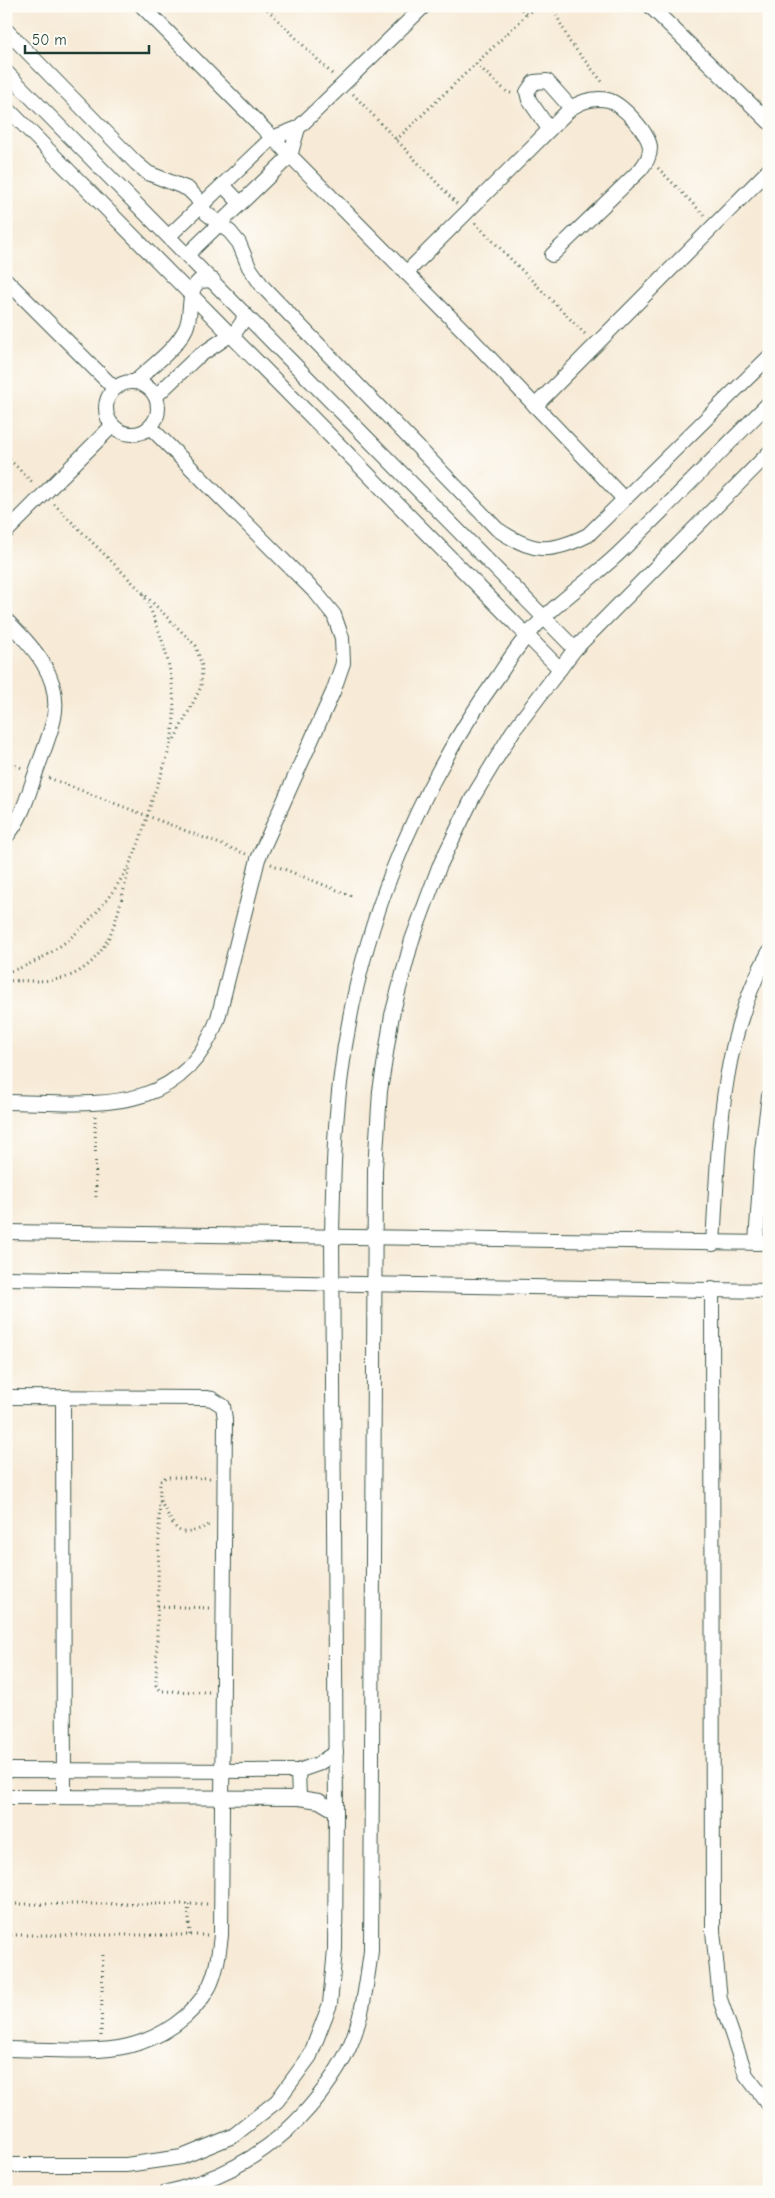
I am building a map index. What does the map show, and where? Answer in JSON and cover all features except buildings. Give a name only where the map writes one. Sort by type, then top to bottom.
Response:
[{"type":"street","points":[[142,6],[406,273],[624,499]]},
{"type":"street","points":[[169,236],[272,138],[298,128],[424,6]]},
{"type":"street","points":[[650,6],[768,123]]},
{"type":"street","points":[[6,30],[136,163],[162,180],[188,189],[196,196],[200,206],[206,213],[230,232],[239,243],[249,267],[263,287],[497,529],[518,543],[542,549],[566,546],[588,535],[769,357]]},
{"type":"street","points":[[6,72],[575,649]]},
{"type":"street","points":[[549,129],[528,100],[527,92],[534,82],[548,81],[571,108]]},
{"type":"street","points":[[406,273],[571,108],[582,102],[595,99],[608,100],[620,104],[645,134],[650,146],[649,158],[641,169],[552,255]]},
{"type":"street","points":[[6,107],[232,334],[560,669]]},
{"type":"street","points":[[187,254],[290,156],[298,128]]},
{"type":"street","points":[[535,406],[769,170]]},
{"type":"street","points":[[223,185],[240,203]]},
{"type":"street","points":[[6,280],[114,388]]},
{"type":"street","points":[[136,381],[179,341],[187,326],[190,292],[199,281],[212,280]]},
{"type":"street","points":[[156,396],[196,358],[232,334],[243,320],[244,313]]},
{"type":"street","points":[[179,341],[196,358]]},
{"type":"street","points":[[136,381],[144,384],[156,396],[159,408],[156,418],[150,427],[141,433],[130,434],[120,432],[112,426],[107,417],[105,406],[108,396],[120,384],[136,381]]},
{"type":"street","points":[[6,2165],[126,2165],[182,2157],[233,2136],[277,2101],[310,2056],[330,2004],[335,1949],[336,1752],[332,1282],[334,1163],[340,1082],[353,1002],[374,923],[402,846],[437,772],[479,702],[527,635],[618,554],[769,403]]},
{"type":"street","points":[[6,532],[112,426]]},
{"type":"street","points":[[6,1102],[95,1103],[131,1100],[155,1092],[177,1079],[196,1061],[210,1040],[218,1018],[258,858],[333,692],[343,663],[339,631],[334,615],[323,601],[150,427]]},
{"type":"street","points":[[167,2192],[229,2172],[276,2142],[315,2103],[344,2057],[363,2005],[371,1951],[375,1169],[380,1091],[392,1015],[412,940],[439,867],[473,797],[513,731],[575,649],[769,453]]},
{"type":"street","points":[[6,620],[41,657],[50,676],[54,696],[54,717],[18,824],[6,837]]},
{"type":"street","points":[[713,1244],[721,1108],[727,1076],[742,1015],[753,985],[769,952]]},
{"type":"street","points":[[6,1232],[375,1236],[713,1244],[763,1243],[762,1151],[769,1096]]},
{"type":"street","points":[[6,1278],[332,1282],[769,1291]]},
{"type":"street","points":[[712,1290],[713,1931],[720,1999],[746,2075],[769,2105]]},
{"type":"street","points":[[6,1397],[212,1398],[223,1406],[225,1412],[221,1935],[218,1961],[209,1987],[194,2008],[175,2026],[152,2039],[127,2047],[101,2049],[6,2049]]},
{"type":"street","points":[[63,1397],[64,1797]]},
{"type":"street","points":[[6,1770],[298,1771],[318,1764],[336,1752]]},
{"type":"street","points":[[298,1771],[299,1798]]},
{"type":"street","points":[[6,1797],[299,1798],[319,1802],[336,1811]]},
{"type":"path","points":[[264,6],[343,84],[596,345]]},
{"type":"path","points":[[518,6],[527,15]]},
{"type":"path","points":[[396,140],[536,6]]},
{"type":"path","points":[[552,6],[569,41],[620,104]]},
{"type":"path","points":[[759,6],[769,15]]},
{"type":"path","points":[[476,64],[507,92],[517,94],[527,92]]},
{"type":"path","points":[[649,158],[714,225]]},
{"type":"path","points":[[6,456],[196,646],[202,666],[200,687],[172,744],[130,864],[112,934],[96,958],[86,968],[66,977],[45,980],[6,981]]},
{"type":"path","points":[[143,592],[166,650],[172,681],[174,712],[172,744]]},
{"type":"path","points":[[35,773],[147,815]]},
{"type":"path","points":[[6,972],[48,954],[81,930],[109,899],[130,864]]},
{"type":"path","points":[[95,1103],[96,1202]]},
{"type":"path","points":[[223,1692],[161,1691],[157,1688],[160,1481],[163,1477],[225,1478]]},
{"type":"path","points":[[160,1501],[176,1528],[182,1533],[188,1534],[210,1524]]},
{"type":"path","points":[[158,1606],[210,1608]]},
{"type":"path","points":[[6,1904],[221,1904]]},
{"type":"path","points":[[188,1904],[190,1935]]},
{"type":"path","points":[[6,1935],[221,1935]]},
{"type":"path","points":[[101,2049],[103,1952]]}]
